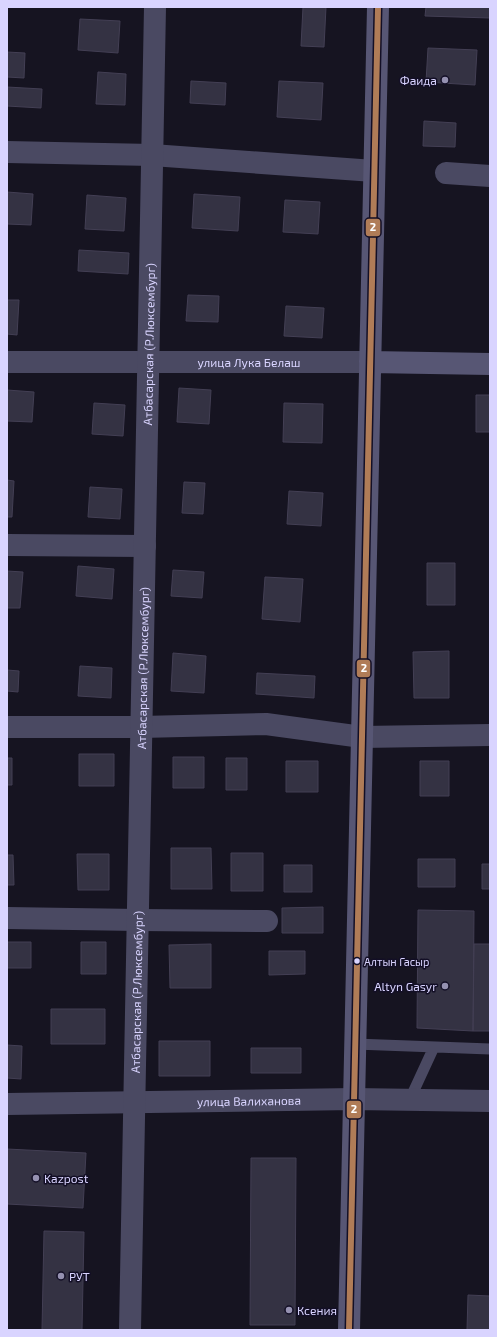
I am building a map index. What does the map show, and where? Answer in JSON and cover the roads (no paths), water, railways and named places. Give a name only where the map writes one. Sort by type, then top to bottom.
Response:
[{"type":"main road","points":[[349,1330],[378,7]]},
{"type":"main road","name":"улица Лука Белаш","points":[[370,362],[490,364]]},
{"type":"street","name":"Атбасарская (Р.Люксембург)","points":[[130,1330],[155,7]]},
{"type":"street","points":[[7,152],[152,155],[374,171]]},
{"type":"street","points":[[446,173],[490,176]]},
{"type":"street","name":"улица Лука Белаш","points":[[7,362],[370,362]]},
{"type":"street","points":[[7,545],[145,546]]},
{"type":"street","points":[[7,727],[141,727],[266,724],[362,736],[490,735]]},
{"type":"street","points":[[7,918],[267,921]]},
{"type":"street","name":"улица Валиханова","points":[[7,1104],[354,1099],[490,1101]]},
{"type":"lane","points":[[355,1044],[490,1049]]},
{"type":"lane","points":[[410,1099],[434,1047]]},
{"type":"place","name":"Фаида","points":[[445,80]]},
{"type":"place","name":"Алтын Гасыр","points":[[357,961]]},
{"type":"place","name":"Altyn Gasyr","points":[[445,986]]},
{"type":"place","name":"Kazpost","points":[[36,1178]]},
{"type":"place","name":"РУТ","points":[[61,1276]]},
{"type":"place","name":"Ксения","points":[[289,1310]]}]
